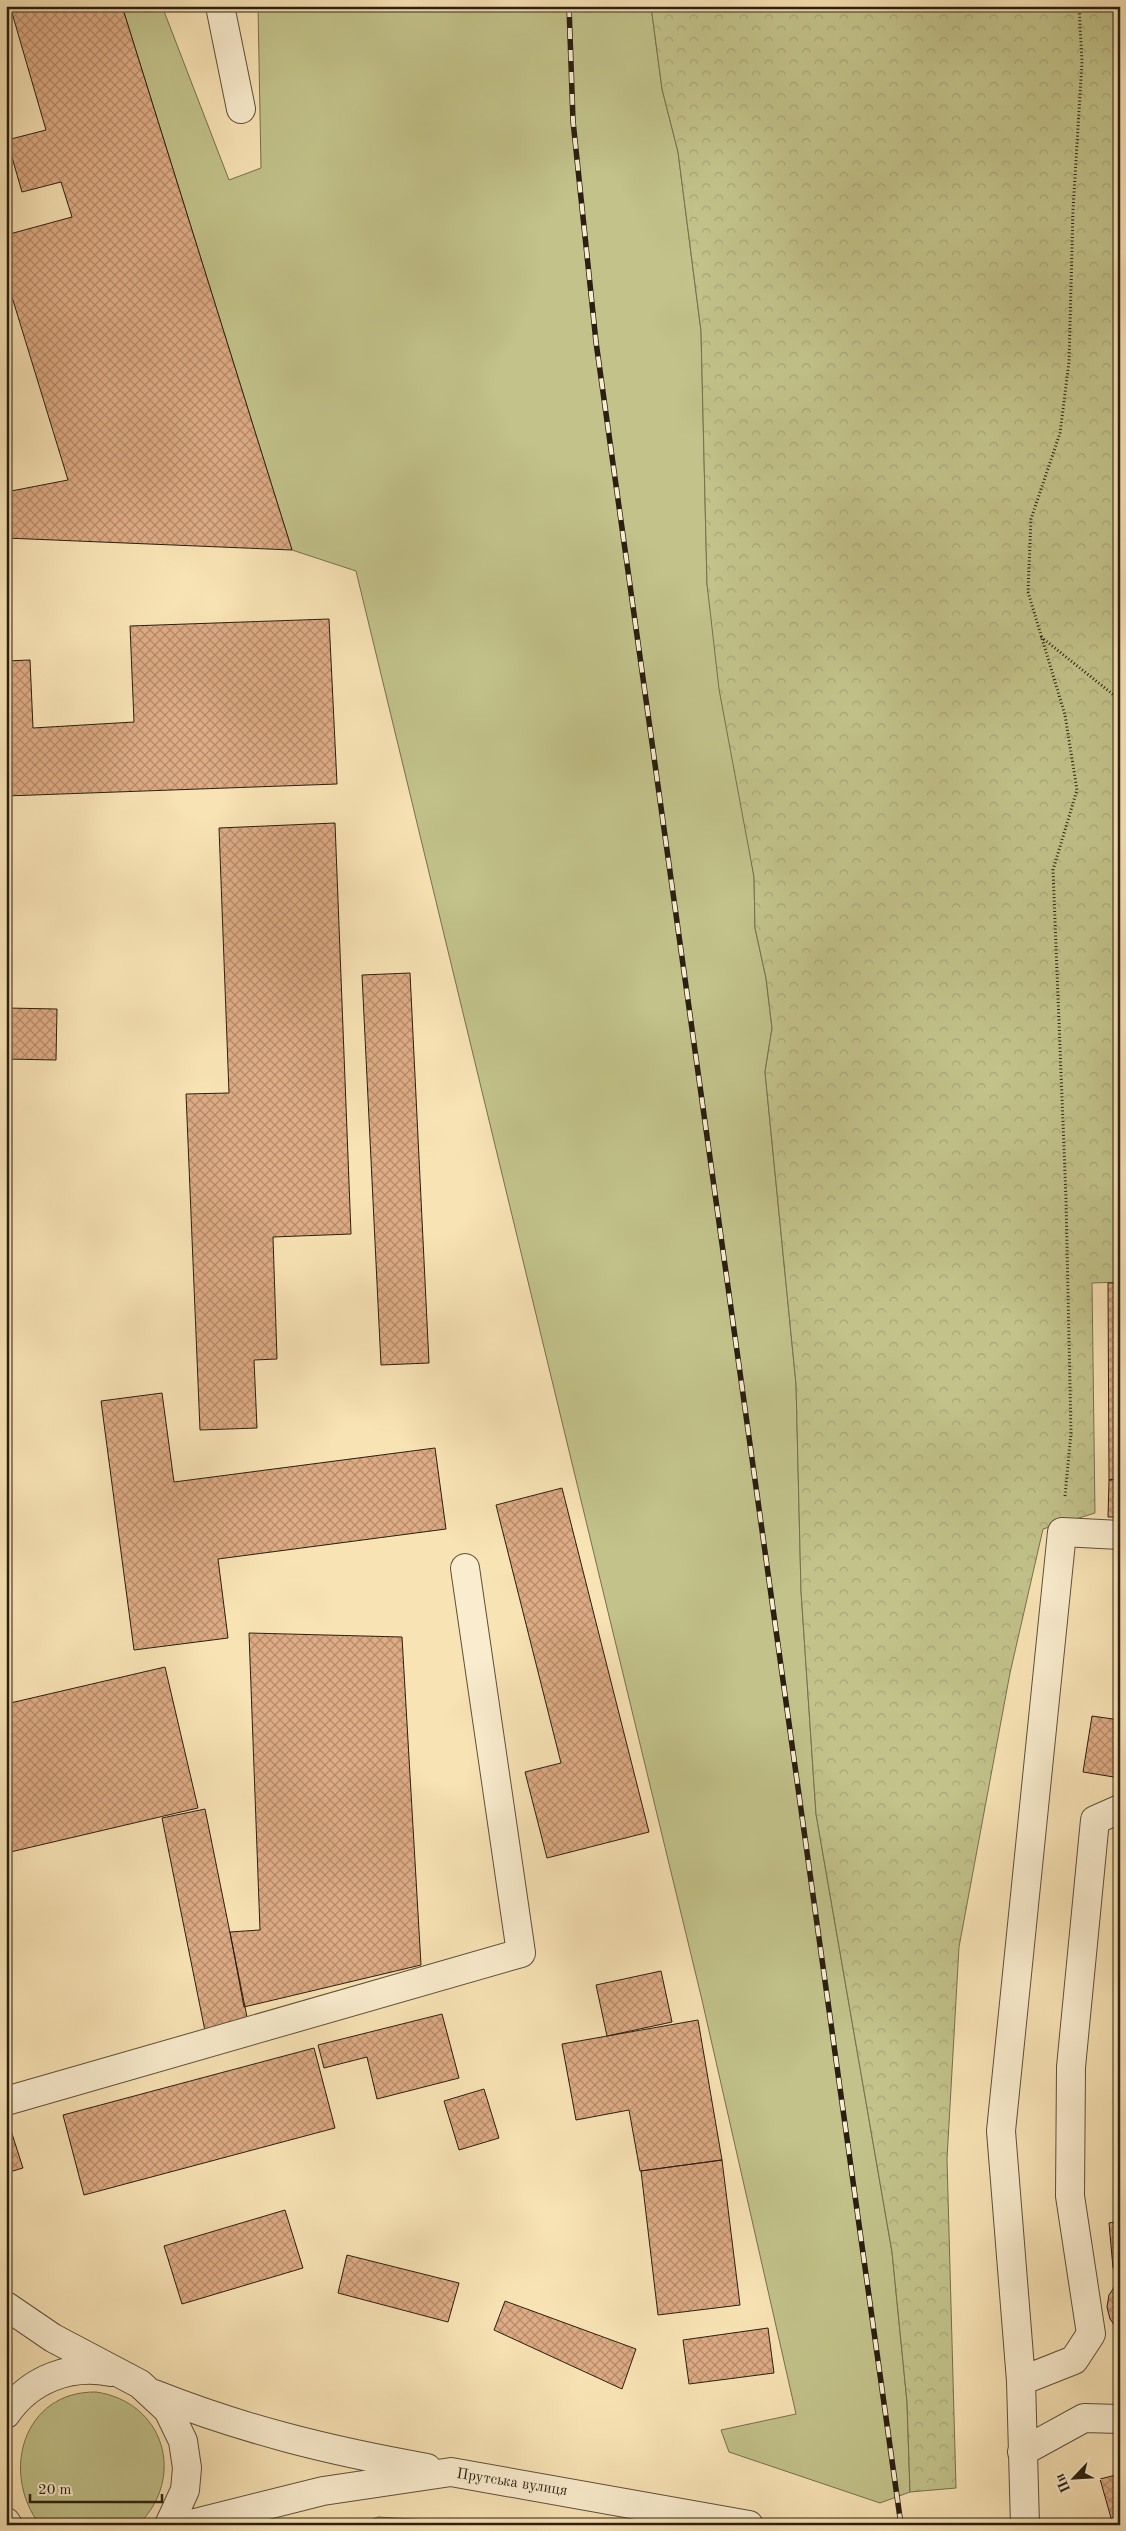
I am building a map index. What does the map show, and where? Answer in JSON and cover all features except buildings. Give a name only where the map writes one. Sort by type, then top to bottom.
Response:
[{"type":"street","points":[[220,6],[241,109]]},
{"type":"street","points":[[1025,2525],[1021,2381],[1001,2130],[1062,1532],[1120,1535]]},
{"type":"street","points":[[6,2101],[521,1953],[464,1568]]},
{"type":"street","points":[[1021,2381],[1074,2360],[1091,2334],[1070,2196],[1071,2067],[1094,1820],[1120,1809]]},
{"type":"street","points":[[6,2306],[53,2338],[129,2378],[152,2393],[215,2418],[279,2437],[357,2456],[451,2472]]},
{"type":"street","points":[[6,2414],[36,2384],[57,2374],[84,2369],[97,2370],[129,2378]]},
{"type":"street","points":[[152,2393],[168,2410],[178,2428],[187,2459],[185,2490],[170,2525]]},
{"type":"street","points":[[1022,2452],[1084,2418],[1120,2420]]},
{"type":"street","name":"Прутська вулиця","points":[[187,2525],[237,2519],[323,2491],[451,2472],[744,2523]]},
{"type":"path","points":[[1062,1532],[1071,1433],[1066,1199],[1053,870],[1077,790],[1066,715],[1028,592],[1031,519],[1060,433],[1069,362],[1073,210],[1082,62],[1080,6]]},
{"type":"path","points":[[1041,636],[1120,700]]},
{"type":"green space","points":[[122,6],[162,6],[229,180],[261,168],[258,6],[651,6],[662,89],[678,152],[701,331],[707,584],[754,877],[755,928],[766,978],[772,1028],[765,1072],[796,1384],[801,1591],[816,1814],[892,2252],[907,2402],[910,2492],[880,2503],[729,2452],[721,2430],[796,2414],[702,2000],[356,571],[292,550]]},
{"type":"green space","points":[[651,6],[1120,6],[1120,1282],[1092,1283],[1095,1513],[1043,1529],[1010,1673],[959,1947],[947,2159],[956,2488],[910,2492],[907,2402],[892,2252],[816,1814],[801,1591],[796,1384],[765,1072],[772,1028],[766,978],[755,928],[754,877],[719,689],[707,584],[701,331],[678,152],[662,89]]},
{"type":"green space","points":[[96,2392],[119,2399],[138,2410],[152,2426],[161,2444],[164,2464],[162,2485],[153,2506],[138,2525],[40,2525],[28,2504],[22,2482],[21,2460],[26,2439],[36,2420],[51,2405],[71,2395]]},
{"type":"green space","points":[[378,2517],[515,2525],[357,2525]]},
{"type":"railway","points":[[569,6],[573,121],[596,342],[901,2525]]}]
